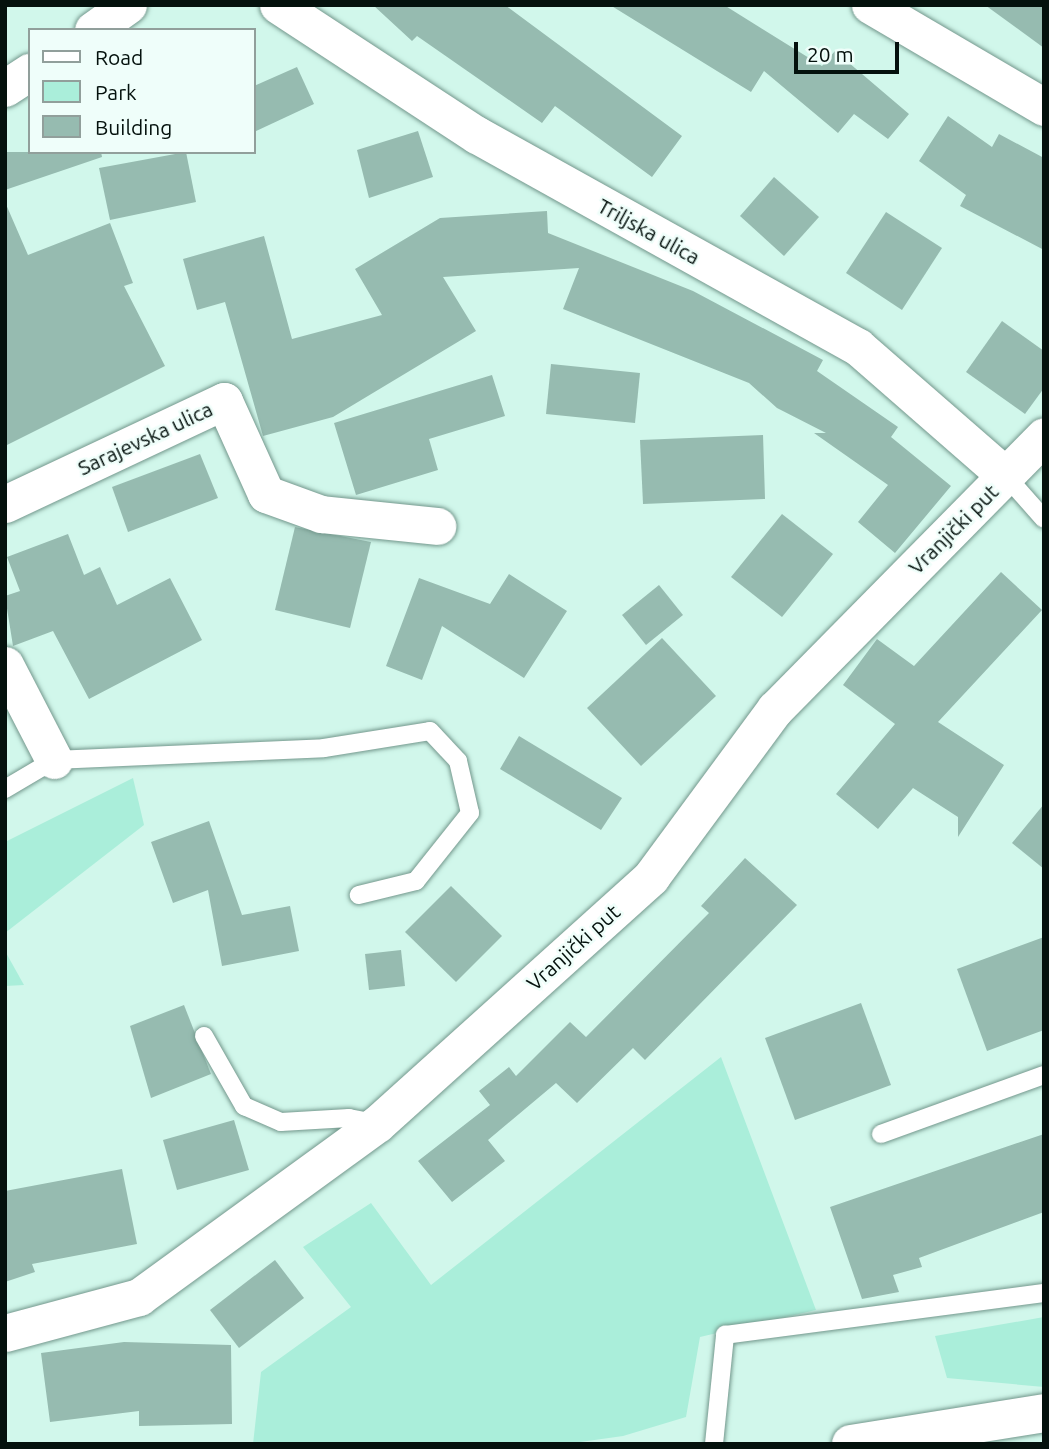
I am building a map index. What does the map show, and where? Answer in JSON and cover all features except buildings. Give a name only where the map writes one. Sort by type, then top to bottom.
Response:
[{"type":"main road","points":[[851,1444],[1044,1413]]},
{"type":"street","points":[[96,28],[128,5]]},
{"type":"street","name":"Triljska ulica","points":[[278,5],[477,135],[858,346],[1006,476]]},
{"type":"street","points":[[870,5],[1044,107]]},
{"type":"street","points":[[5,88],[28,73]]},
{"type":"street","name":"Sarajevska ulica","points":[[5,504],[223,401],[265,494],[321,514],[437,526]]},
{"type":"street","name":"Vranjički put","points":[[5,1333],[139,1297],[377,1124],[651,877],[775,709],[1044,436]]},
{"type":"street","points":[[5,665],[54,760]]},
{"type":"lane","points":[[1006,476],[1044,519]]},
{"type":"lane","points":[[5,789],[54,760],[324,748],[430,731],[458,761],[470,813],[416,881],[359,895]]},
{"type":"lane","points":[[204,1036],[244,1106],[281,1122],[349,1118],[377,1124]]},
{"type":"lane","points":[[881,1134],[1044,1075]]},
{"type":"lane","points":[[714,1444],[725,1335],[1044,1293]]},
{"type":"green space","points":[[133,778],[144,825],[5,933],[5,842]]},
{"type":"green space","points":[[5,951],[24,985],[5,986]]},
{"type":"green space","points":[[721,1057],[816,1310],[700,1337],[686,1417],[623,1436],[566,1444],[253,1444],[261,1372],[351,1307],[303,1247],[371,1203],[431,1285]]},
{"type":"green space","points":[[1044,1317],[1044,1387],[947,1378],[935,1336]]}]
